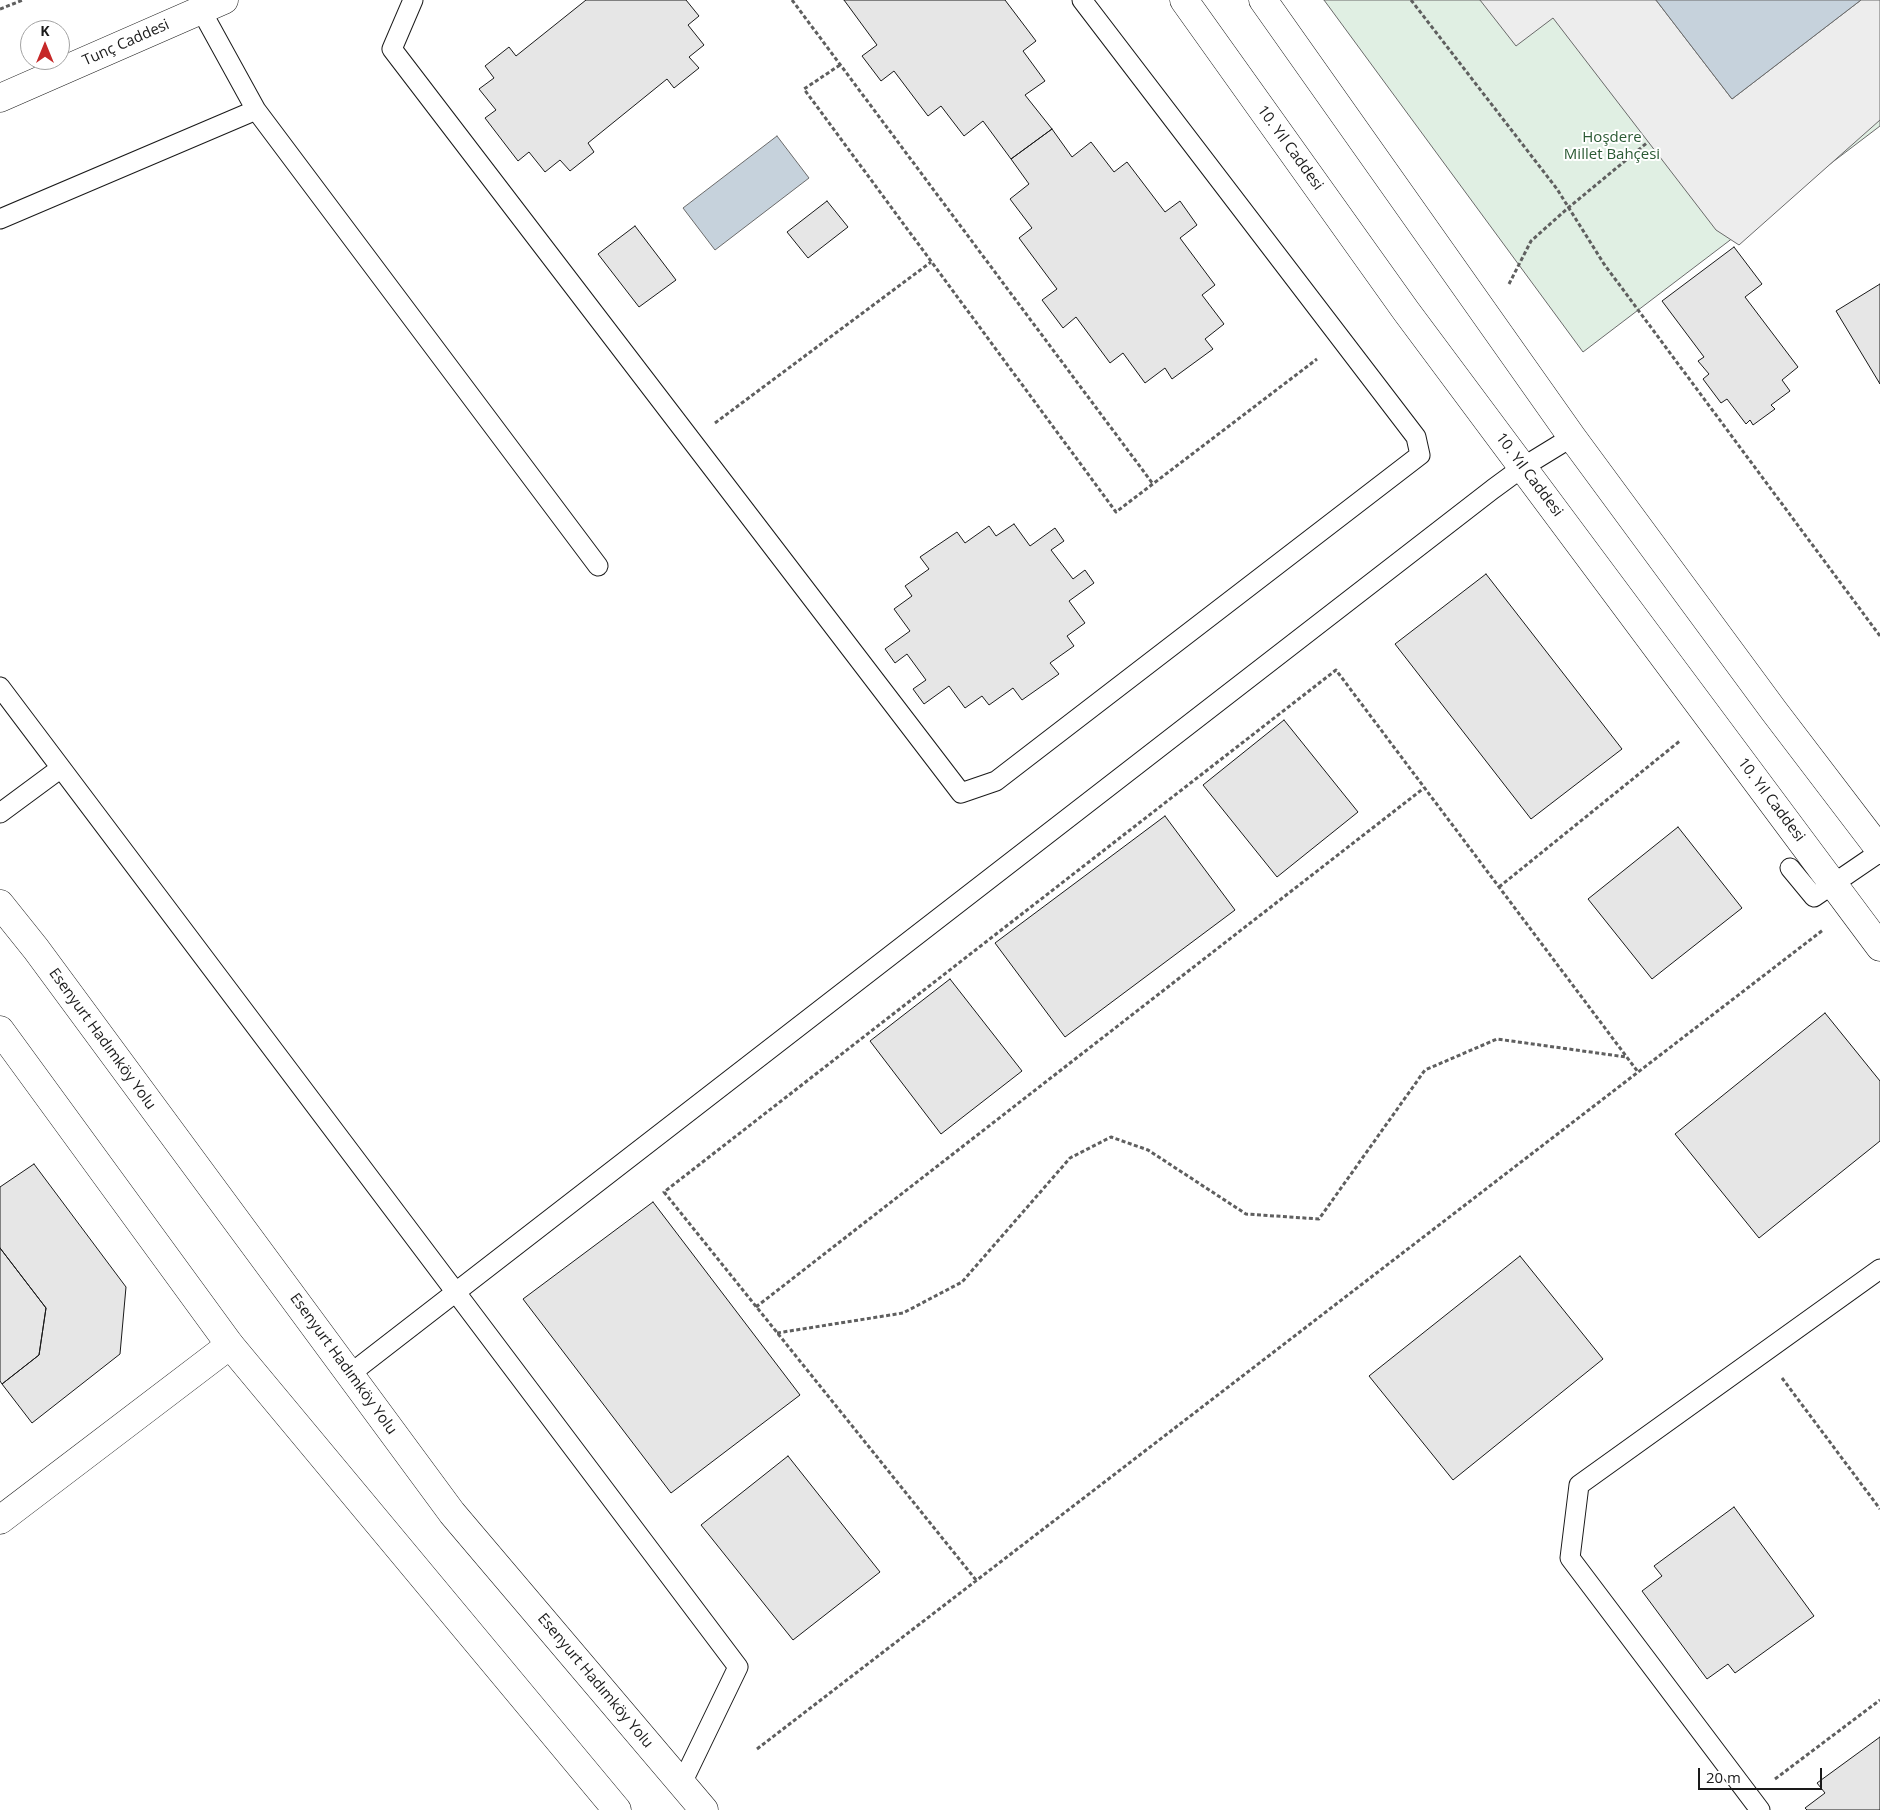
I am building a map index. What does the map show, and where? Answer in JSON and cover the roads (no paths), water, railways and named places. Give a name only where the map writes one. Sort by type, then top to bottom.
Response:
[{"type":"street","name":"10. Yıl Caddesi","points":[[1184,0],[1406,310],[1880,947]]},
{"type":"street","points":[[1263,0],[1572,437],[1880,851]]},
{"type":"street","name":"Tunç Caddesi","points":[[0,98],[213,5]]},
{"type":"street","name":"Esenyurt Hadımköy Yolu","points":[[0,904],[36,949],[452,1512],[704,1810]]},
{"type":"street","points":[[0,1030],[230,1345],[617,1810]]},
{"type":"street","points":[[0,1520],[230,1345]]},
{"type":"lane","points":[[412,0],[392,49],[962,793],[996,781],[1420,455],[1416,437],[1082,0]]},
{"type":"lane","points":[[213,5],[256,110],[598,566]]},
{"type":"lane","points":[[0,219],[256,110]]},
{"type":"lane","points":[[350,1374],[1523,467],[1572,437]]},
{"type":"lane","points":[[0,687],[738,1667],[682,1783]]},
{"type":"lane","points":[[0,813],[61,768]]},
{"type":"lane","points":[[1790,868],[1814,898],[1880,851]]},
{"type":"lane","points":[[1756,1804],[1570,1558],[1580,1485],[1880,1269]]},
{"type":"park label","name":"Hoşdere Millet Bahçesi","points":[[1612,146]]}]
